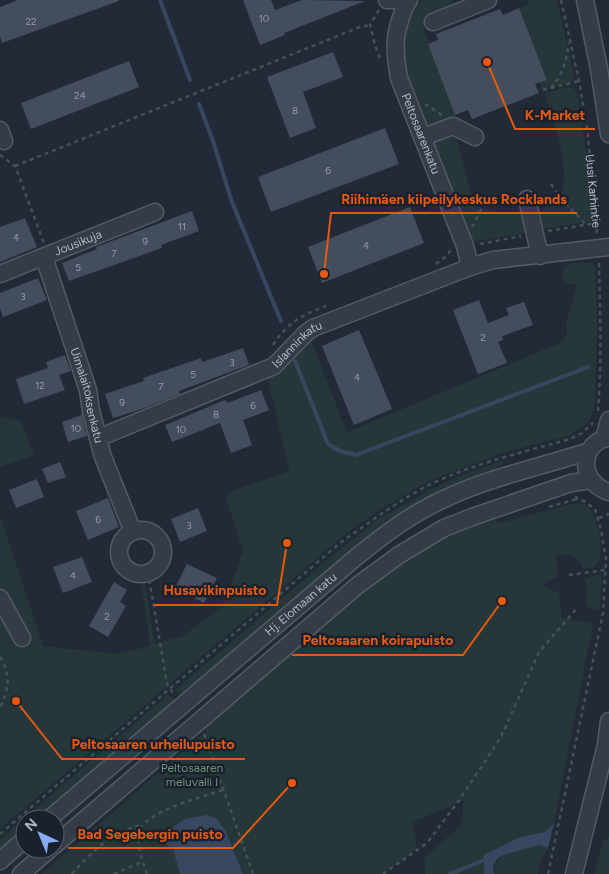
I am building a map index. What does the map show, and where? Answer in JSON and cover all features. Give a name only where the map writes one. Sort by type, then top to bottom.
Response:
[{"type":"street","name":"Peltosaarenkatu","points":[[387,0],[409,0],[401,15],[396,39],[394,55],[399,78],[465,246],[470,267]]},
{"type":"street","points":[[585,0],[599,69],[609,134]]},
{"type":"street","points":[[433,22],[482,1]]},
{"type":"street","points":[[423,137],[453,126],[475,137]]},
{"type":"street","points":[[526,199],[540,256]]},
{"type":"street","name":"Jousikuja","points":[[0,274],[155,212]]},
{"type":"street","points":[[470,267],[493,260],[604,248]]},
{"type":"street","name":"Uimalaitoksenkatu","points":[[44,257],[88,390],[102,457],[133,532]]},
{"type":"street","name":"Islanninkatu","points":[[98,438],[274,366],[313,328],[470,267]]},
{"type":"street","points":[[603,417],[606,438]]},
{"type":"street","name":"Hj. Elomaan katu","points":[[61,809],[354,559],[404,521],[443,499],[480,484],[589,451],[595,444],[606,438]]},
{"type":"street","points":[[589,451],[586,466],[591,480],[602,490],[609,492]]},
{"type":"street","name":"Hj. Elomaan katu","points":[[65,836],[358,585],[399,556],[454,524],[571,483],[591,480]]},
{"type":"street","points":[[133,532],[149,532],[161,544],[162,553],[160,561],[156,568],[148,572],[140,574],[132,572],[125,568],[120,560],[121,544],[133,532]]},
{"type":"street","points":[[0,598],[22,638]]},
{"type":"street","points":[[197,692],[213,710]]},
{"type":"street","points":[[574,874],[606,745],[609,721]]},
{"type":"street","points":[[0,861],[15,848]]},
{"type":"street","points":[[21,874],[38,859]]},
{"type":"path","name":"Uusi Karhintie","points":[[561,0],[588,135],[604,248],[600,382],[603,417]]},
{"type":"path","points":[[16,166],[360,27],[370,25]]},
{"type":"path","points":[[551,88],[560,78],[565,66],[570,42]]},
{"type":"path","points":[[544,90],[578,81]]},
{"type":"path","points":[[1,142],[16,166],[46,248],[44,257]]},
{"type":"path","points":[[550,184],[586,225]]},
{"type":"path","points":[[465,246],[467,233],[475,223],[482,208],[492,198]]},
{"type":"path","points":[[559,442],[564,460]]},
{"type":"path","points":[[548,874],[603,612],[604,545],[598,518],[595,510],[590,505],[577,499],[571,483]]},
{"type":"path","points":[[598,518],[609,514]]},
{"type":"path","points":[[569,575],[605,570]]},
{"type":"path","points":[[148,572],[167,684],[183,705]]},
{"type":"path","points":[[383,874],[427,843],[460,799],[501,736],[539,652],[577,608]]},
{"type":"path","points":[[0,657],[7,672],[8,689],[0,709]]},
{"type":"path","points":[[198,723],[204,733],[253,874]]},
{"type":"path","points":[[147,874],[142,862],[137,832],[142,825],[155,814],[223,790]]},
{"type":"path","points":[[72,874],[84,860],[117,833],[142,825]]},
{"type":"path","points":[[114,874],[142,862]]},
{"type":"green space","points":[[424,0],[452,0],[454,4],[437,13],[423,28],[457,118],[431,125],[424,124],[400,62],[404,33],[410,14],[414,7]]},
{"type":"green space","points":[[528,0],[557,0],[574,75],[571,82],[542,89],[539,83],[547,79],[519,8],[529,4]]},
{"type":"green space","points":[[569,87],[577,92],[593,215],[591,221],[542,229],[542,210],[560,195],[564,186],[560,146],[545,93]]},
{"type":"green space","points":[[440,138],[457,139],[474,206],[503,213],[519,214],[523,219],[526,233],[470,242],[431,143]]},
{"type":"green space","points":[[572,263],[593,263],[595,266],[597,323],[595,401],[588,423],[570,435],[502,453],[429,481],[379,510],[343,536],[23,809],[15,809],[15,816],[0,829],[0,515],[43,646],[117,654],[150,646],[141,579],[144,578],[155,644],[183,636],[223,607],[243,551],[226,498],[229,492],[290,471],[267,377],[310,338],[347,432],[560,343],[567,334],[566,323],[577,285],[564,283],[561,278],[565,267]]},
{"type":"green space","points":[[0,417],[21,421],[34,455],[0,467]]},
{"type":"green space","points":[[503,460],[503,464],[481,478],[436,497],[183,696],[175,690],[328,559],[378,519],[452,479]]},
{"type":"green space","name":"Peltosaaren meluvalli I","points":[[572,504],[580,504],[588,506],[594,517],[599,534],[601,551],[597,565],[584,569],[573,556],[556,556],[558,576],[545,583],[545,587],[559,593],[562,617],[593,624],[554,823],[545,832],[520,837],[484,855],[484,874],[425,874],[425,858],[462,824],[463,801],[412,822],[417,849],[383,874],[42,874],[59,859],[65,859],[65,854],[205,734],[207,732],[205,726],[390,570],[459,529],[495,520],[499,523]]},
{"type":"green space","points":[[602,574],[600,610],[587,606],[585,580]]},
{"type":"green space","points":[[169,694],[176,702],[50,809],[35,809]]},
{"type":"green space","points":[[15,826],[15,838],[0,851],[0,839]]},
{"type":"green space","points":[[609,837],[609,874],[594,874],[603,841]]},
{"type":"green space","points":[[539,845],[548,848],[541,860],[537,874],[494,874],[498,860],[509,852]]},
{"type":"water","points":[[207,815],[217,819],[226,832],[243,874],[180,874],[173,849],[163,842],[163,834],[185,819]]},
{"type":"water","points":[[554,823],[548,848],[539,845],[506,854],[498,858],[493,866],[494,874],[484,874],[484,855],[520,837],[545,832]]},
{"type":"building","points":[[18,0],[119,1],[2,43],[0,36],[0,7]]},
{"type":"building","points":[[243,0],[271,0],[275,10],[302,0],[365,1],[284,33],[285,35],[260,45]]},
{"type":"building","points":[[519,8],[547,80],[535,84],[539,93],[472,119],[468,110],[455,115],[428,44],[438,40],[436,34],[500,9],[503,15]]},
{"type":"building","points":[[333,52],[343,77],[303,92],[316,128],[290,138],[267,77]]},
{"type":"building","points":[[129,61],[139,87],[31,129],[21,103]]},
{"type":"building","points":[[385,128],[399,164],[271,212],[258,177]]},
{"type":"building","points":[[410,207],[424,243],[322,283],[308,247]]},
{"type":"building","points":[[192,211],[199,231],[161,245],[162,248],[69,281],[62,263],[97,249],[96,247]]},
{"type":"building","points":[[25,218],[37,247],[0,262],[0,227]]},
{"type":"building","points":[[38,278],[47,300],[3,317],[0,308],[0,293]]},
{"type":"building","points":[[479,300],[488,323],[509,315],[506,308],[524,302],[533,325],[502,336],[503,340],[498,342],[507,363],[478,374],[453,310]]},
{"type":"building","points":[[359,330],[392,409],[354,425],[322,346]]},
{"type":"building","points":[[243,348],[249,365],[179,391],[180,394],[139,410],[113,418],[105,394],[144,381],[143,378],[201,358],[202,362]]},
{"type":"building","points":[[65,355],[71,371],[59,375],[65,390],[24,404],[16,379],[48,368],[46,362]]},
{"type":"building","points":[[261,390],[269,410],[243,420],[252,445],[231,453],[220,423],[172,442],[165,425],[225,400],[227,403]]},
{"type":"building","points":[[82,415],[87,436],[68,442],[62,422]]},
{"type":"building","points":[[60,462],[66,477],[48,483],[42,469]]},
{"type":"building","points":[[37,479],[44,497],[16,508],[9,490]]},
{"type":"building","points":[[108,498],[119,527],[88,540],[76,511]]},
{"type":"building","points":[[198,508],[207,531],[180,542],[171,519]]},
{"type":"building","points":[[82,557],[92,582],[63,593],[53,567]]},
{"type":"building","points":[[187,564],[217,578],[204,603],[175,588]]},
{"type":"building","points":[[114,582],[127,590],[120,602],[126,606],[108,637],[89,626]]},
{"type":"waterway","points":[[160,0],[190,80]]},
{"type":"waterway","points":[[199,104],[232,202],[281,321]]},
{"type":"waterway","points":[[295,361],[328,444],[340,451],[356,455],[588,367]]},
{"type":"waterway","points":[[450,874],[487,859]]},
{"type":"place","name":"K-Market","points":[[487,62]]},
{"type":"place","name":"Riihimäen kiipeilykeskus Rocklands","points":[[324,274]]},
{"type":"place","name":"Husavikinpuisto","points":[[287,543]]},
{"type":"place","name":"Peltosaaren koirapuisto","points":[[502,601]]},
{"type":"place","name":"Peltosaaren urheilupuisto","points":[[16,701]]},
{"type":"place","name":"Bad Segebergin puisto","points":[[292,783]]}]
